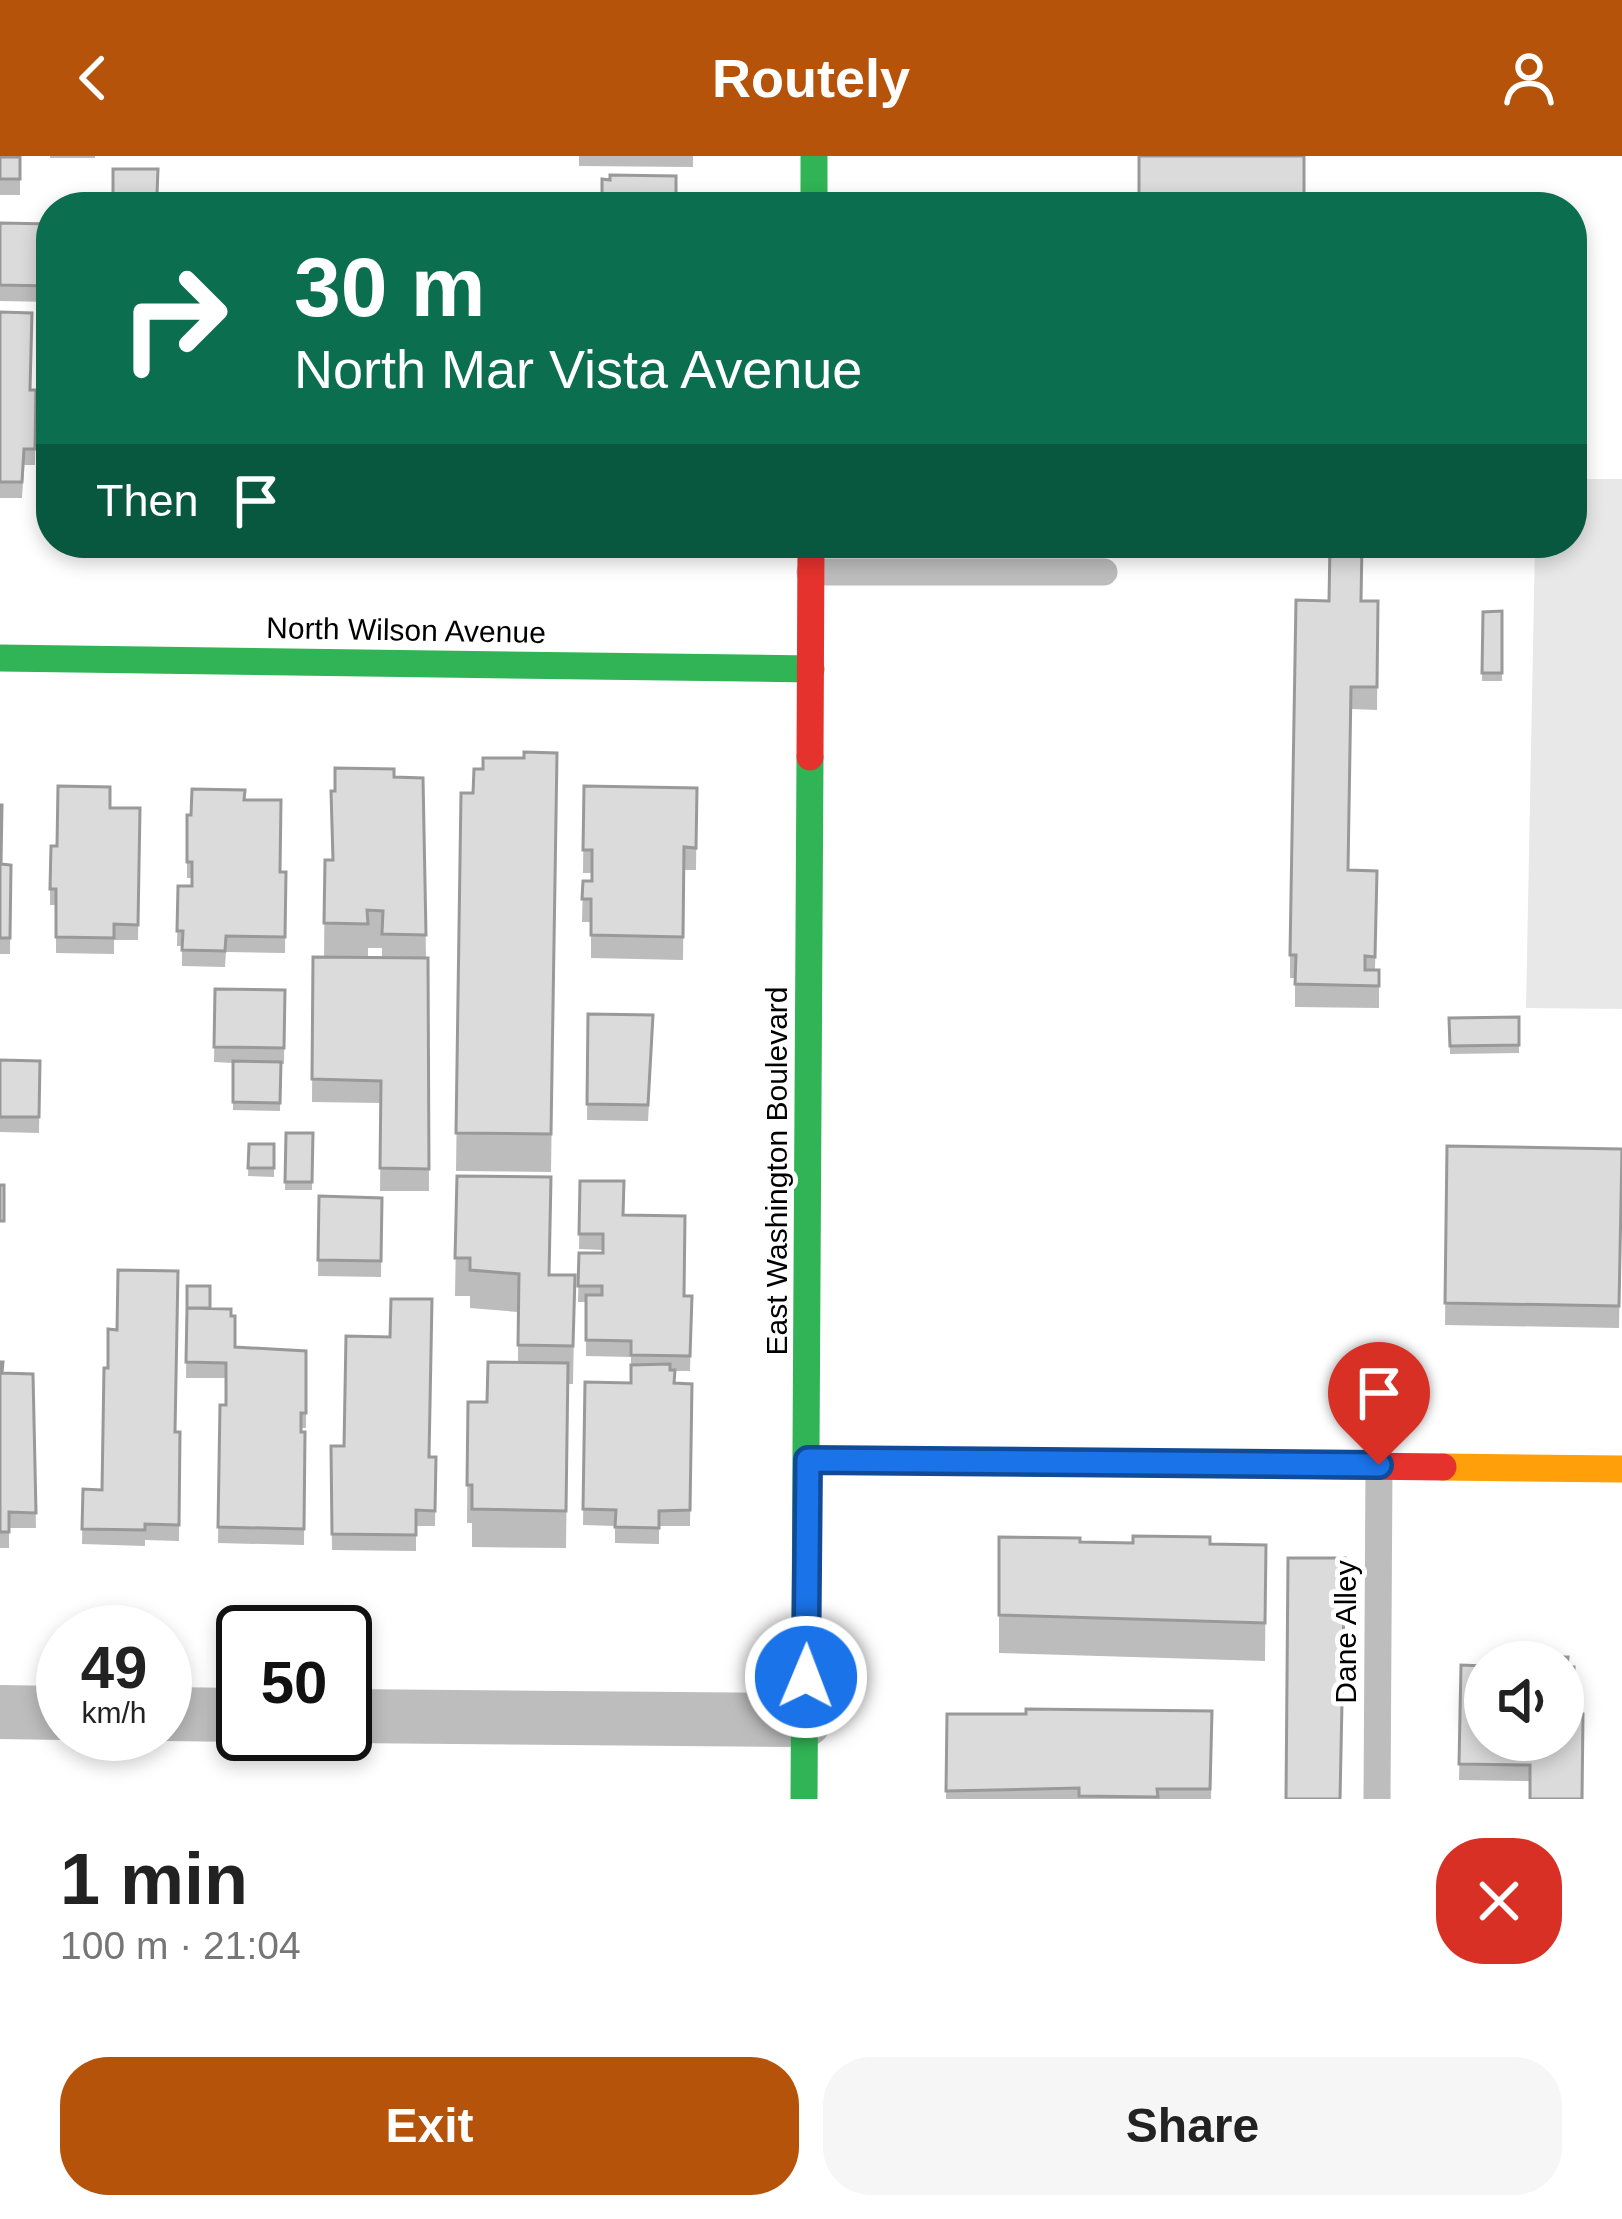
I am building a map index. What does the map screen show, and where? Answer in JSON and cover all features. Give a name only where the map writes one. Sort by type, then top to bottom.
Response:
[{"type":"street","points":[[814,156],[814,192]]},
{"type":"street","name":"East Washington Boulevard","points":[[804,1799],[810,558]]},
{"type":"street","name":"North Wilson Avenue","points":[[0,658],[811,669]]},
{"type":"street","points":[[808,1460],[1622,1469]]},
{"type":"street","points":[[0,1712],[36,1713]]},
{"type":"street","points":[[372,1716],[805,1720]]},
{"type":"lane","points":[[810,572],[1105,572]]},
{"type":"lane","name":"Dane Alley","points":[[1377,1799],[1379,1465]]},
{"type":"shaded area","points":[[1587,479],[1622,479],[1622,1009],[1526,1008],[1535,558],[1587,558]]},
{"type":"building","points":[[1139,156],[1304,156],[1304,192],[1139,192]]},
{"type":"building","points":[[0,157],[20,157],[20,179],[0,179]]},
{"type":"building","points":[[113,169],[158,169],[157,192],[113,192]]},
{"type":"building","points":[[610,175],[676,176],[676,192],[602,192],[602,179],[610,180]]},
{"type":"building","points":[[0,223],[36,224],[36,286],[0,285]]},
{"type":"building","points":[[0,312],[32,313],[30,390],[36,390],[35,449],[24,449],[22,482],[0,482]]},
{"type":"building","points":[[1330,558],[1362,558],[1361,601],[1378,601],[1377,687],[1351,687],[1348,870],[1377,871],[1375,957],[1365,956],[1365,970],[1379,970],[1379,986],[1295,984],[1296,955],[1290,955],[1296,600],[1329,601]]},
{"type":"building","points":[[1502,611],[1502,673],[1482,673],[1483,612]]},
{"type":"building","points":[[524,752],[557,753],[551,1134],[456,1133],[461,793],[473,793],[474,769],[483,769],[483,758],[524,758]]},
{"type":"building","points":[[335,768],[394,769],[394,777],[423,778],[426,935],[382,934],[383,911],[367,910],[368,924],[324,923],[325,860],[333,860]]},
{"type":"building","points":[[58,786],[110,787],[110,808],[140,808],[138,925],[114,924],[114,938],[56,937],[56,889],[50,889],[51,846],[57,846]]},
{"type":"building","points":[[584,786],[697,788],[696,848],[684,847],[683,937],[591,935],[591,899],[582,899],[583,881],[592,881],[592,850],[583,850]]},
{"type":"building","points":[[192,789],[245,790],[244,800],[281,800],[285,937],[226,936],[225,951],[182,950],[183,931],[177,931],[178,886],[192,886],[187,815],[191,815]]},
{"type":"building","points":[[0,805],[1,864],[11,865],[10,938],[0,938]]},
{"type":"building","points":[[313,957],[428,958],[429,1169],[380,1168],[381,1081],[312,1079]]},
{"type":"building","points":[[215,989],[285,990],[284,1048],[214,1047]]},
{"type":"building","points":[[588,1014],[653,1015],[648,1105],[587,1104]]},
{"type":"building","points":[[1519,1017],[1519,1045],[1450,1046],[1449,1018]]},
{"type":"building","points":[[0,1060],[40,1061],[39,1117],[0,1117]]},
{"type":"building","points":[[233,1061],[281,1062],[280,1103],[233,1102]]},
{"type":"building","points":[[286,1133],[313,1133],[312,1182],[285,1182]]},
{"type":"building","points":[[249,1144],[274,1144],[274,1168],[248,1168]]},
{"type":"building","points":[[1447,1146],[1622,1149],[1619,1306],[1445,1303]]},
{"type":"building","points":[[457,1176],[551,1177],[549,1275],[575,1275],[573,1346],[518,1345],[519,1274],[470,1270],[470,1258],[455,1258]]},
{"type":"building","points":[[580,1181],[624,1181],[623,1215],[685,1216],[684,1296],[692,1296],[690,1356],[631,1355],[631,1341],[586,1340],[586,1295],[602,1295],[602,1286],[578,1286],[579,1253],[603,1253],[603,1234],[579,1234]]},
{"type":"building","points":[[0,1185],[4,1185],[4,1221],[0,1221]]},
{"type":"building","points":[[319,1196],[382,1198],[381,1261],[318,1260]]},
{"type":"building","points":[[118,1270],[178,1271],[175,1432],[180,1432],[179,1525],[82,1529],[83,1489],[102,1490],[104,1368],[108,1368],[108,1329],[117,1330]]},
{"type":"building","points":[[187,1286],[210,1286],[210,1308],[187,1308]]},
{"type":"building","points":[[391,1299],[432,1299],[429,1457],[436,1457],[435,1511],[416,1510],[416,1535],[332,1534],[331,1446],[344,1446],[346,1336],[390,1337]]},
{"type":"building","points":[[187,1308],[231,1309],[235,1347],[306,1351],[306,1413],[301,1413],[304,1529],[218,1527],[220,1405],[226,1405],[226,1363],[186,1362]]},
{"type":"building","points":[[0,1362],[2,1373],[33,1374],[36,1513],[9,1512],[9,1532],[0,1532]]},
{"type":"building","points":[[488,1362],[568,1363],[566,1511],[472,1509],[472,1485],[467,1485],[468,1402],[487,1402]]},
{"type":"building","points":[[670,1364],[670,1370],[675,1370],[674,1383],[692,1384],[690,1510],[659,1511],[659,1528],[615,1527],[616,1510],[583,1509],[585,1382],[631,1383],[631,1365]]},
{"type":"building","points":[[1133,1536],[1210,1537],[1210,1544],[1266,1545],[1265,1623],[999,1615],[999,1537],[1133,1543]]},
{"type":"building","points":[[1288,1558],[1345,1558],[1340,1799],[1286,1799]]},
{"type":"building","points":[[1461,1665],[1464,1761],[1582,1761],[1582,1799],[1530,1799],[1530,1765],[1459,1764]]},
{"type":"building","points":[[1026,1709],[1212,1711],[1210,1789],[1157,1789],[1158,1797],[1079,1796],[1079,1788],[946,1791],[947,1714],[1026,1714]]},
{"type":"traffic: fast","points":[[814,156],[814,192]]},
{"type":"traffic: fast","points":[[0,658],[811,669]]},
{"type":"traffic: fast","points":[[804,1799],[810,757]]},
{"type":"traffic: slow","points":[[1443,1467],[1622,1469]]},
{"type":"traffic: jam","points":[[810,757],[811,558]]},
{"type":"traffic: jam","points":[[808,1460],[1443,1467]]},
{"type":"route","points":[[806,1677],[808,1460],[1379,1465]]}]
